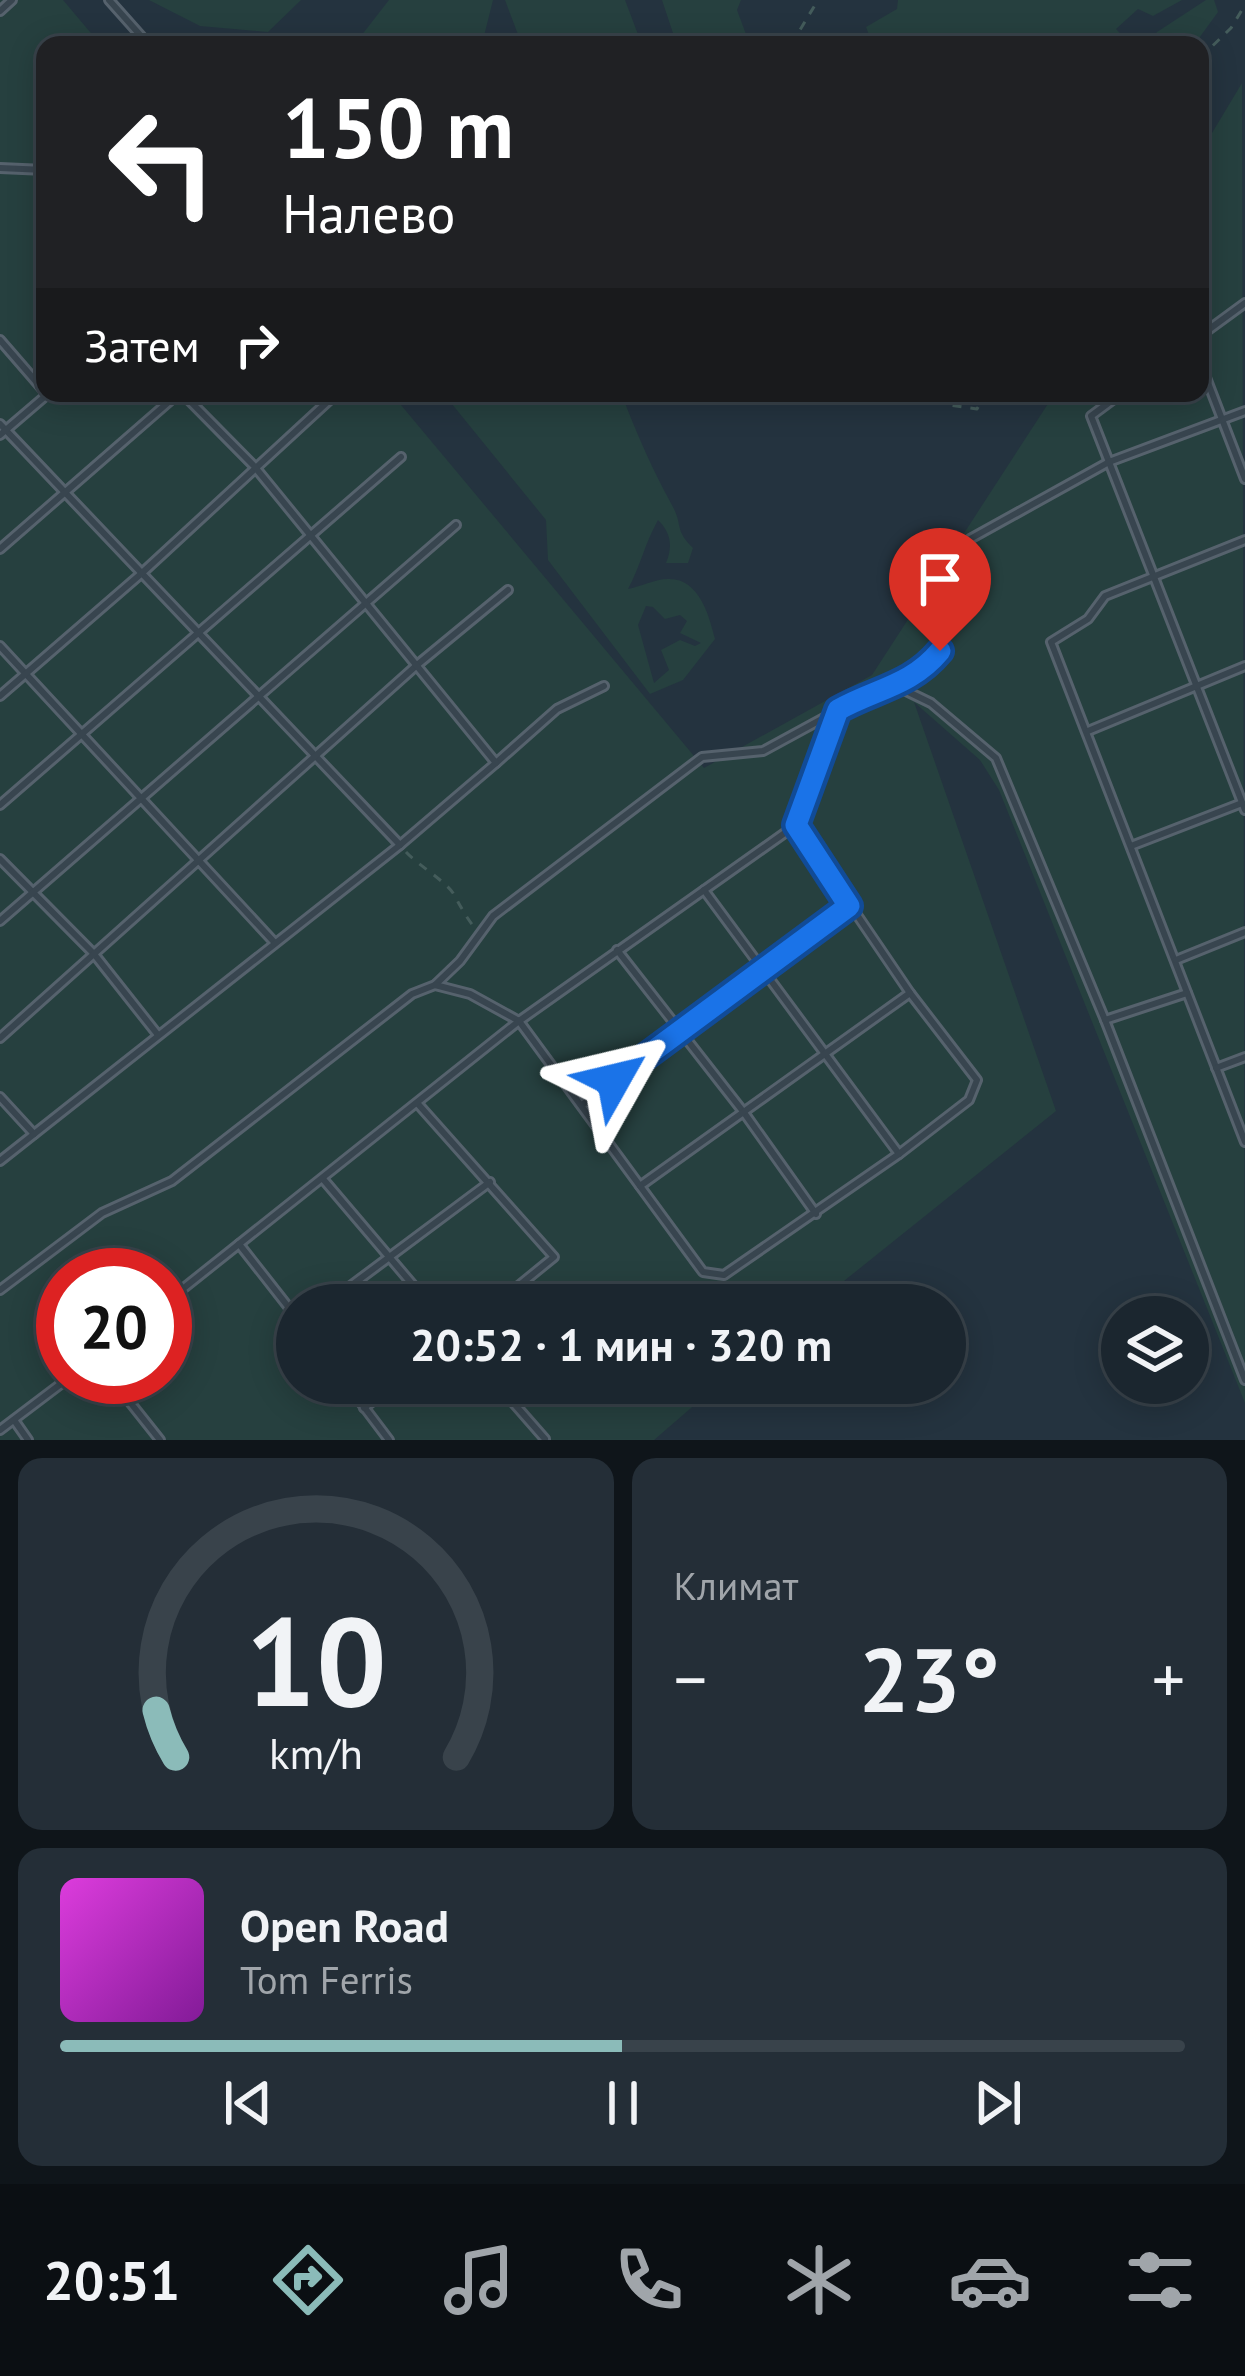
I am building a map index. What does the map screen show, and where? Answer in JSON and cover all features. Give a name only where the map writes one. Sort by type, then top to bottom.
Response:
[{"type":"lane","points":[[0,11],[12,0]]},
{"type":"lane","points":[[109,0],[141,36]]},
{"type":"lane","points":[[0,168],[36,170]]},
{"type":"lane","points":[[1209,329],[1245,303]]},
{"type":"lane","points":[[0,340],[36,381]]},
{"type":"lane","points":[[1209,386],[1245,479]]},
{"type":"lane","points":[[36,402],[2,430],[400,845]]},
{"type":"lane","points":[[0,549],[169,402]]},
{"type":"lane","points":[[189,402],[254,466],[496,764]]},
{"type":"lane","points":[[0,696],[142,574],[327,402]]},
{"type":"lane","points":[[1110,402],[1091,416],[1244,804],[1131,846]]},
{"type":"lane","points":[[0,1290],[102,1213],[172,1180],[412,994],[435,985],[460,962],[493,916],[702,757],[764,751],[866,695],[898,687],[924,671],[940,651],[960,561],[970,539],[1109,462],[1245,411]]},
{"type":"lane","points":[[0,805],[401,457]]},
{"type":"lane","points":[[0,921],[456,525]]},
{"type":"lane","points":[[1245,540],[1105,596],[1088,620],[1052,642],[1245,1142]]},
{"type":"lane","points":[[0,1038],[316,754],[508,590]]},
{"type":"lane","points":[[0,646],[276,943]]},
{"type":"lane","points":[[1086,732],[1245,665]]},
{"type":"lane","points":[[0,1161],[400,845],[557,710],[604,686]]},
{"type":"lane","points":[[898,687],[931,704],[996,758],[1105,1020],[1245,1380]]},
{"type":"lane","points":[[192,1281],[519,1022],[796,825],[838,710]]},
{"type":"lane","points":[[435,985],[470,994],[519,1022],[703,1272],[724,1275],[899,1154],[969,1100],[977,1080],[910,993],[796,825]]},
{"type":"lane","points":[[0,859],[94,954],[158,1036]]},
{"type":"lane","points":[[704,890],[899,1154]]},
{"type":"lane","points":[[581,1106],[849,906]]},
{"type":"lane","points":[[1175,960],[1245,932]]},
{"type":"lane","points":[[617,950],[745,1114],[815,1214]]},
{"type":"lane","points":[[640,1186],[910,993]]},
{"type":"lane","points":[[1105,1020],[1187,993]]},
{"type":"lane","points":[[1216,1068],[1245,1057]]},
{"type":"lane","points":[[0,1097],[34,1134]]},
{"type":"lane","points":[[418,1104],[554,1257],[521,1284]]},
{"type":"lane","points":[[322,1179],[413,1284]]},
{"type":"lane","points":[[353,1284],[490,1181]]},
{"type":"lane","points":[[239,1244],[276,1291]]},
{"type":"lane","points":[[0,1430],[36,1403]]},
{"type":"lane","points":[[131,1404],[160,1440]]},
{"type":"lane","points":[[361,1404],[389,1440]]},
{"type":"lane","points":[[364,1408],[369,1404]]},
{"type":"lane","points":[[514,1404],[545,1439]]},
{"type":"lane","points":[[14,1420],[28,1440]]},
{"type":"path","points":[[796,36],[818,0]]},
{"type":"path","points":[[1209,49],[1231,28],[1245,5]]},
{"type":"path","points":[[946,402],[977,409],[981,402]]},
{"type":"path","points":[[400,845],[422,870],[452,892],[456,905],[480,934]]},
{"type":"green space","points":[[0,0],[63,0],[93,36],[36,36],[36,402],[399,402],[704,768],[872,675],[1049,402],[1209,402],[1209,138],[1242,83],[1245,1403],[1209,1313],[1209,1296],[1202,1296],[999,790],[980,760],[914,702],[1056,1111],[840,1284],[276,1284],[276,1404],[696,1404],[654,1440],[0,1440]]},
{"type":"green space","points":[[149,0],[301,0],[268,32],[200,26]]},
{"type":"green space","points":[[389,0],[493,0],[484,36],[361,36]]},
{"type":"green space","points":[[505,0],[625,0],[639,36],[519,36]]},
{"type":"green space","points":[[662,0],[741,0],[737,10],[747,36],[674,36]]},
{"type":"green space","points":[[898,0],[1182,0],[1153,16],[1138,9],[1116,29],[1123,36],[870,36],[866,27],[897,9]]},
{"type":"green space","points":[[1206,0],[1214,0],[1218,12],[1201,36],[1154,36]]},
{"type":"green space","points":[[450,402],[625,402],[681,532],[693,548],[688,563],[666,563],[670,540],[658,520],[628,589],[663,579],[688,585],[701,600],[715,639],[683,680],[650,694],[548,560],[546,520]],"holes":[[[646,606],[665,619],[680,615],[687,621],[680,633],[701,643],[695,646],[680,640],[661,650],[669,670],[654,683],[638,625]]]},
{"type":"route","points":[[614,1080],[849,906],[796,825],[838,710],[866,695],[898,687],[924,671],[940,651]]}]
